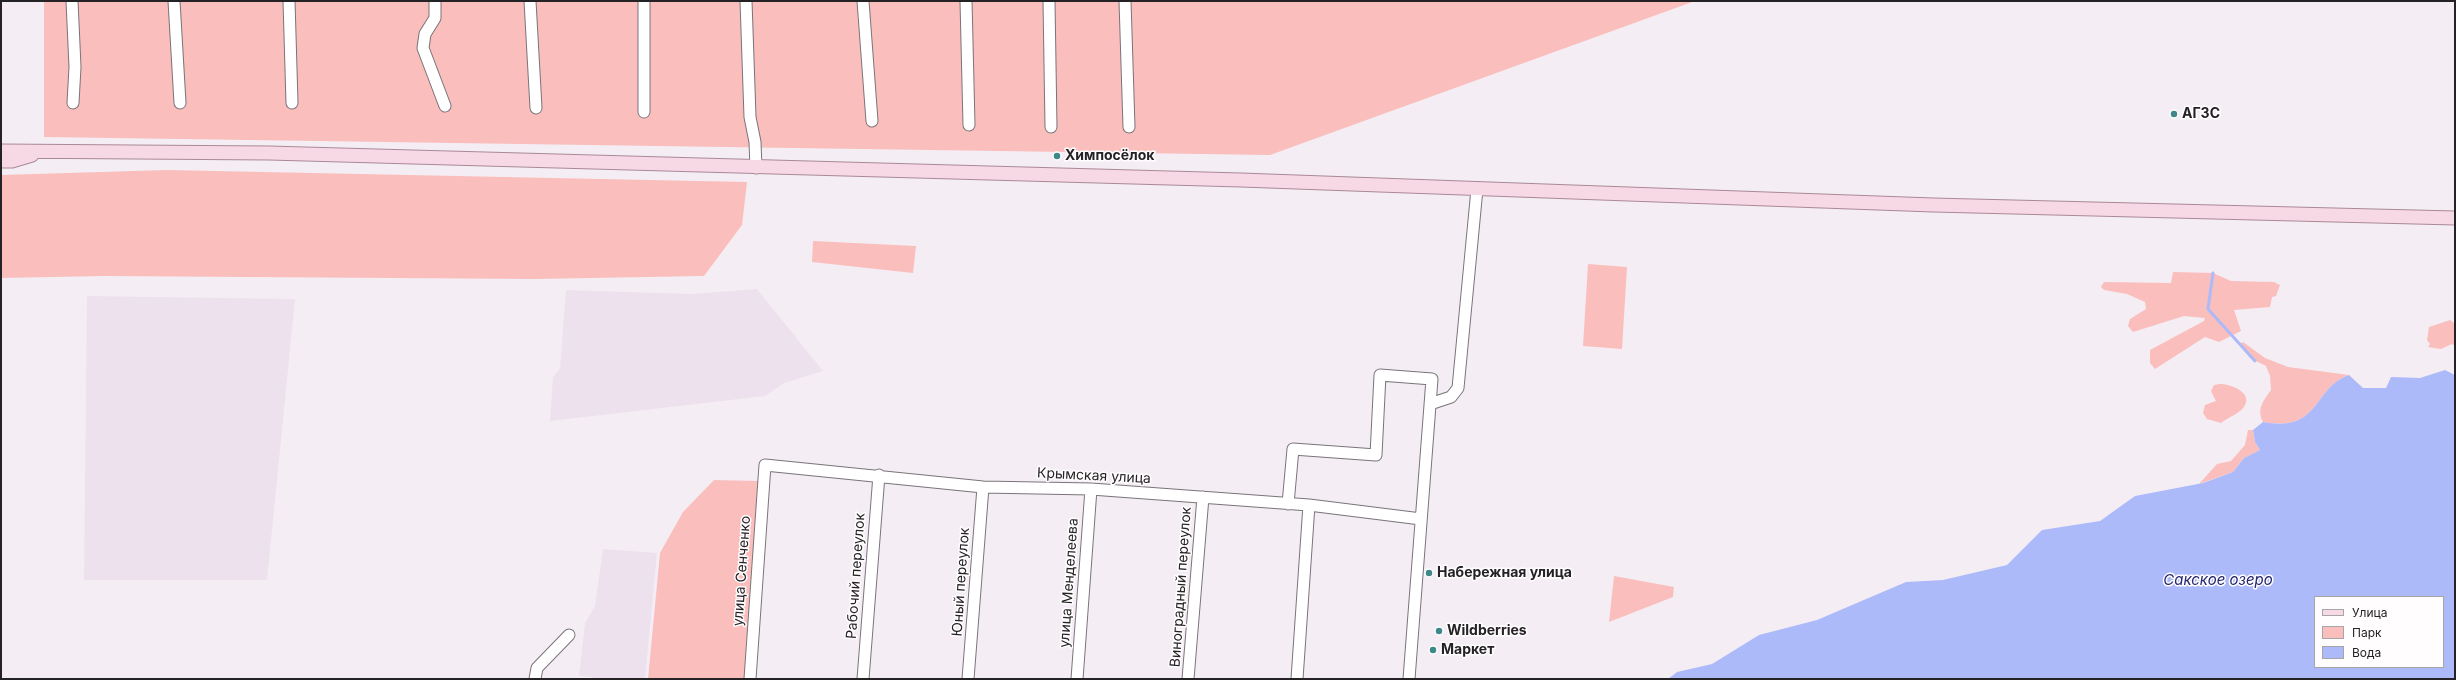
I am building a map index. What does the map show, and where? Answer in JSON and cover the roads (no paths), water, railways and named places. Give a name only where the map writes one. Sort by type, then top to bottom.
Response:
[{"type":"main road","points":[[1,151],[269,153],[756,168],[1241,180],[1933,205],[2455,218]]},
{"type":"main road","points":[[1,161],[12,161],[43,151]]},
{"type":"street","points":[[72,1],[75,67],[73,103]]},
{"type":"street","points":[[174,1],[180,103]]},
{"type":"street","points":[[289,1],[292,103]]},
{"type":"street","points":[[436,1],[435,18],[425,34],[423,48],[445,106]]},
{"type":"street","points":[[530,1],[536,108]]},
{"type":"street","points":[[644,1],[644,112]]},
{"type":"street","points":[[746,1],[750,117],[755,142],[756,168]]},
{"type":"street","points":[[863,1],[872,121]]},
{"type":"street","points":[[966,1],[969,125]]},
{"type":"street","points":[[1049,1],[1051,127]]},
{"type":"street","points":[[1125,1],[1129,127]]},
{"type":"street","points":[[1430,404],[1451,397],[1458,388],[1477,189]]},
{"type":"street","points":[[1288,504],[1293,449],[1376,455],[1380,375],[1432,379],[1409,679]]},
{"type":"street","name":"Крымская улица","points":[[765,465],[878,475],[983,487],[1091,489],[1309,505],[1421,519]]},
{"type":"street","name":"улица Сенченко","points":[[750,679],[765,465]]},
{"type":"street","name":"Рабочий переулок","points":[[863,679],[878,475]]},
{"type":"street","name":"Юный переулок","points":[[968,679],[983,487]]},
{"type":"street","name":"улица Менделеева","points":[[1077,679],[1091,489]]},
{"type":"street","name":"Виноградный переулок","points":[[1188,679],[1202,497]]},
{"type":"street","points":[[1297,679],[1309,505]]},
{"type":"street","points":[[535,679],[537,668],[569,635]]},
{"type":"water","name":"Сакское озеро","points":[[2445,370],[2455,375],[2455,679],[1668,679],[1677,672],[1712,664],[1759,635],[1817,620],[1906,582],[1943,580],[2007,565],[2042,530],[2100,521],[2135,496],[2203,483],[2233,472],[2244,458],[2260,450],[2255,442],[2253,430],[2263,422],[2282,424],[2296,421],[2314,408],[2328,389],[2337,381],[2349,375],[2363,388],[2386,388],[2391,377],[2420,378]]},
{"type":"waterway","points":[[2213,273],[2208,309],[2255,361]]},
{"type":"place","name":"АГЗС","points":[[2174,114]]},
{"type":"place","name":"Химпосёлок","points":[[1057,156]]},
{"type":"place","name":"Набережная улица","points":[[1429,573]]},
{"type":"place","name":"Wildberries","points":[[1439,631]]},
{"type":"place","name":"Маркет","points":[[1433,650]]}]
